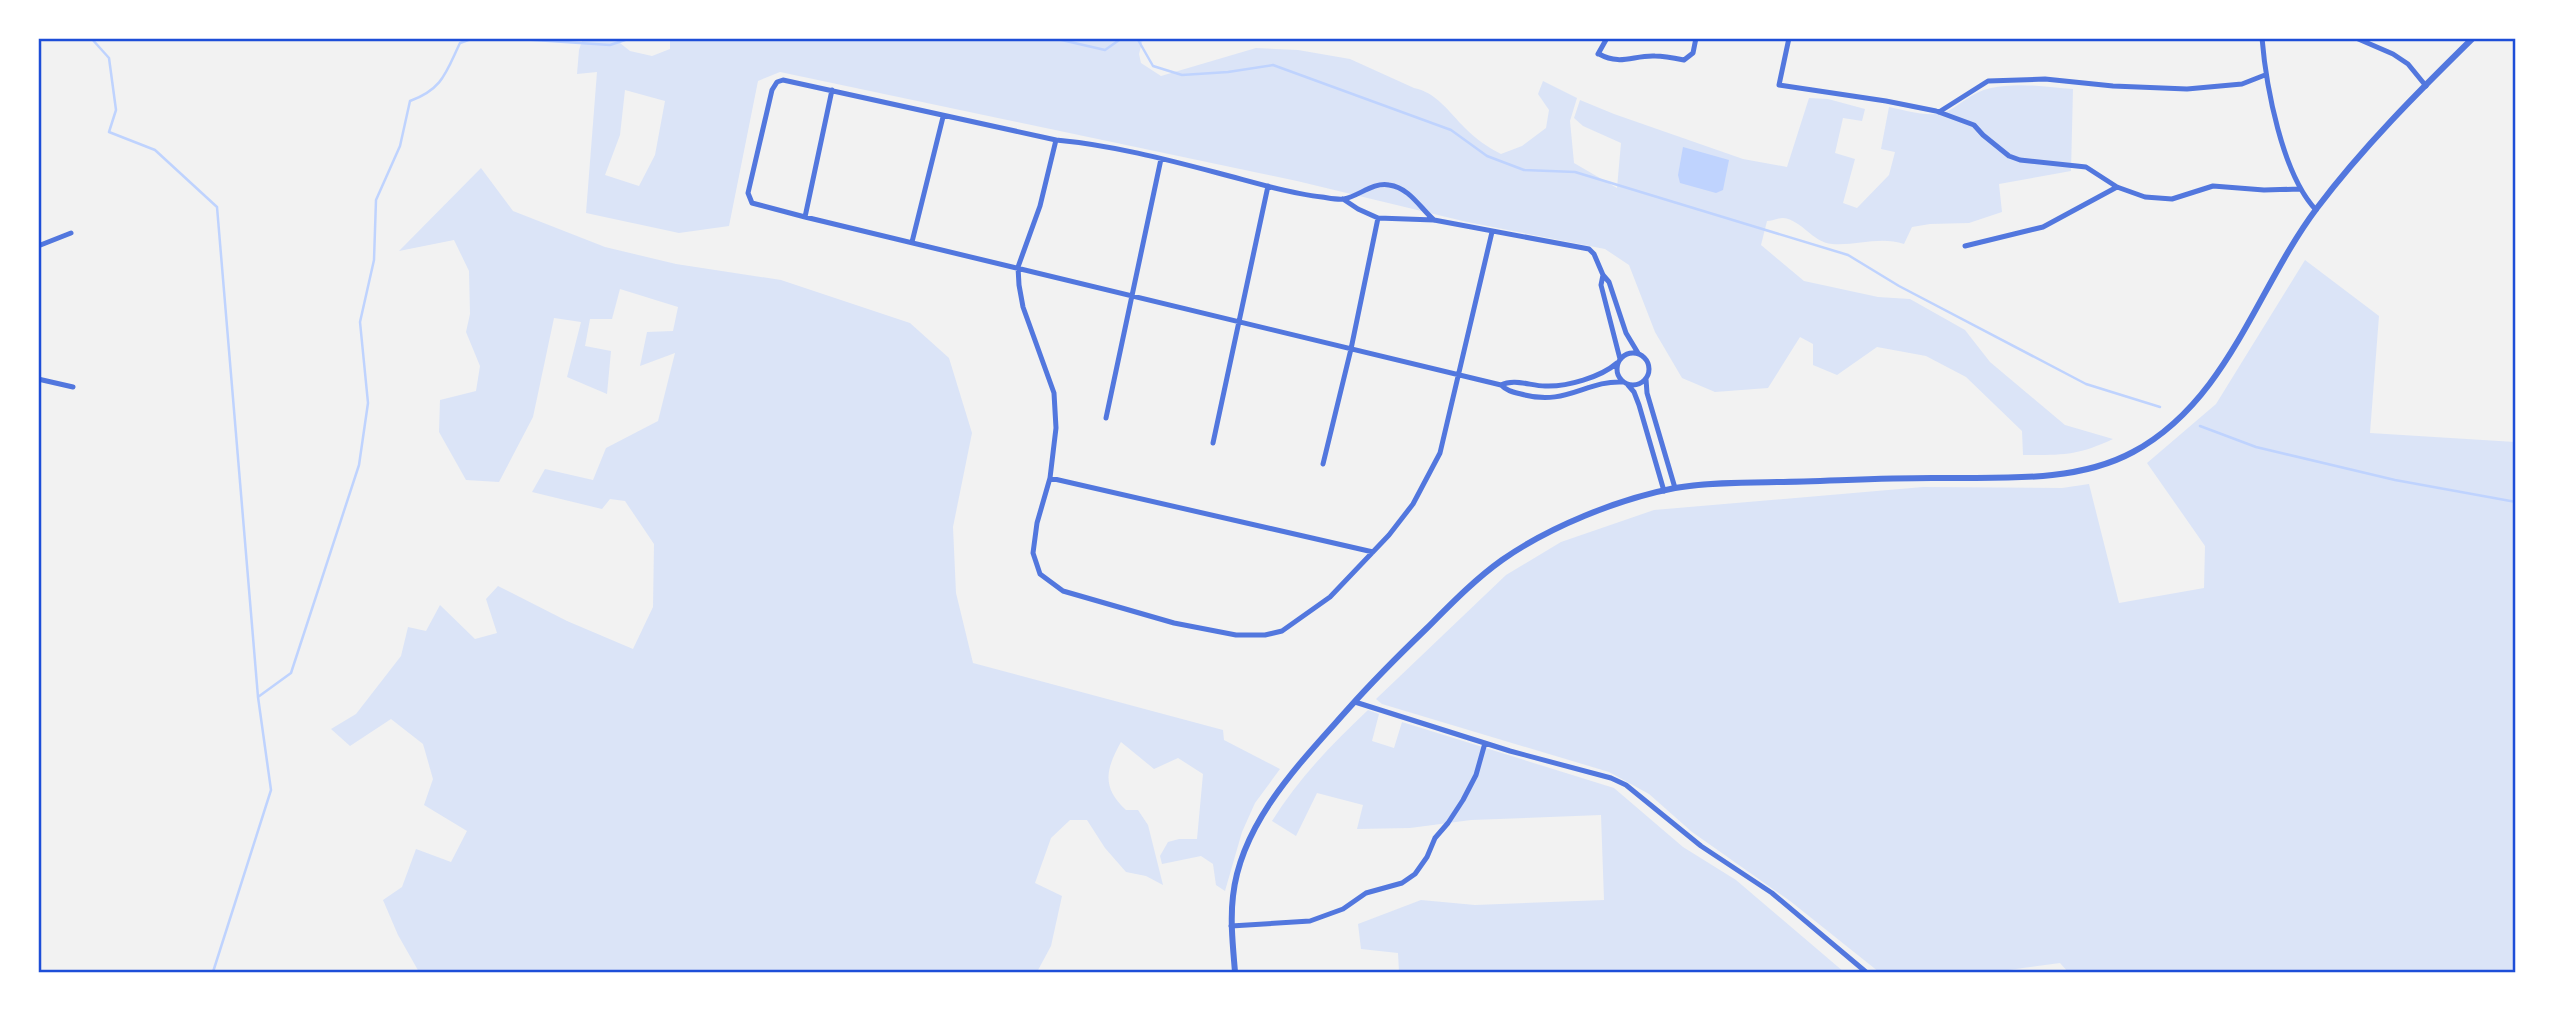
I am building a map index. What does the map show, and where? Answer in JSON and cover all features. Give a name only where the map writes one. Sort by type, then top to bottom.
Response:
[{"type":"street","points":[[1607,38],[1598,55],[1609,60],[1629,60],[1653,55],[1684,60],[1693,53],[1696,38]]},
{"type":"street","points":[[1789,38],[1779,85],[1908,104],[1939,112],[1974,125],[2008,156],[2020,160],[2086,167],[2117,187],[2145,197],[2172,199],[2213,186],[2264,190],[2300,189]]},
{"type":"street","points":[[2262,38],[2265,75],[2273,112],[2300,189],[2316,209]]},
{"type":"street","points":[[2356,38],[2393,54],[2408,64],[2426,86]]},
{"type":"street","points":[[1235,972],[1231,926],[1236,879],[1254,832],[1269,806],[1304,760],[1355,702],[1443,612],[1501,561],[1558,527],[1584,516],[1675,488],[1907,478],[2008,477],[2056,474],[2114,461],[2155,438],[2178,418],[2219,371],[2316,209],[2375,138],[2473,38]]},
{"type":"street","points":[[1939,112],[1988,81],[2045,79],[2113,86],[2187,89],[2242,84],[2265,75]]},
{"type":"street","points":[[1434,220],[1404,190],[1389,185],[1375,186],[1343,199],[1322,197],[1161,159],[943,117],[783,80],[777,82],[772,90],[749,189],[752,203],[805,218],[1502,385],[1509,391],[1543,399],[1574,394],[1609,383],[1638,385],[1646,379]]},
{"type":"street","points":[[805,218],[832,90]]},
{"type":"street","points":[[912,242],[943,117]]},
{"type":"street","points":[[1056,140],[1040,206],[1018,267],[1023,307],[1054,393],[1056,428],[1050,478],[1037,523],[1033,553],[1040,574],[1063,591],[1174,623],[1236,635],[1265,635],[1282,631],[1330,597],[1390,535],[1413,504],[1440,453],[1492,232]]},
{"type":"street","points":[[1106,418],[1161,159]]},
{"type":"street","points":[[1213,443],[1268,186]]},
{"type":"street","points":[[1965,246],[2043,227],[2117,187]]},
{"type":"street","points":[[1343,199],[1378,218],[1434,220],[1589,249],[1609,282],[1626,333],[1648,364],[1647,393],[1675,488]]},
{"type":"street","points":[[1322,464],[1351,349],[1378,218]]},
{"type":"street","points":[[38,246],[71,233]]},
{"type":"street","points":[[1603,275],[1601,285],[1618,361],[1617,374],[1634,392],[1664,491]]},
{"type":"street","points":[[1502,385],[1510,382],[1544,386],[1570,383],[1605,372],[1628,353],[1638,353]]},
{"type":"street","points":[[38,379],[73,387]]},
{"type":"street","points":[[1570,383],[1574,394]]},
{"type":"street","points":[[1050,478],[1373,552]]},
{"type":"street","points":[[1355,702],[1485,743],[1611,778],[1626,785],[1701,846],[1772,894],[1866,972]]},
{"type":"street","points":[[1231,926],[1310,921],[1343,909],[1366,893],[1402,883],[1415,874],[1427,858],[1435,838],[1463,800],[1476,775],[1485,743]]},
{"type":"shaded area","points":[[583,38],[615,39],[630,51],[652,56],[670,49],[670,38],[1143,39],[1139,54],[1141,63],[1161,76],[1256,48],[1298,50],[1350,59],[1422,90],[1442,104],[1473,136],[1501,154],[1522,146],[1546,128],[1549,110],[1538,94],[1543,81],[1577,98],[1570,121],[1574,163],[1617,188],[1621,143],[1583,126],[1574,118],[1580,100],[1743,159],[1787,167],[1809,98],[1828,99],[1865,109],[1862,121],[1843,118],[1835,153],[1855,159],[1843,203],[1857,208],[1889,175],[1895,152],[1881,149],[1889,107],[1934,114],[1948,111],[1984,90],[2001,86],[2073,89],[2071,171],[1999,184],[2002,212],[1969,223],[1912,227],[1904,244],[1877,241],[1832,244],[1819,239],[1796,223],[1781,218],[1767,221],[1761,245],[1804,281],[1878,297],[1910,299],[1965,330],[1990,362],[2065,425],[2113,439],[2089,449],[2069,453],[2023,455],[2022,431],[1966,377],[1926,356],[1877,347],[1837,375],[1813,365],[1813,344],[1800,337],[1768,388],[1715,392],[1682,378],[1655,332],[1629,265],[1605,249],[1467,222],[1297,181],[780,72],[758,81],[729,226],[679,233],[586,213],[597,72],[577,74]],"holes":[[[625,90],[665,101],[655,155],[639,186],[605,175],[620,135]]]},
{"type":"shaded area","points":[[481,168],[513,211],[605,247],[676,264],[781,280],[910,323],[949,358],[972,433],[953,527],[956,593],[973,663],[1223,730],[1224,740],[1280,769],[1255,803],[1242,832],[1225,891],[1216,885],[1213,864],[1201,856],[1162,864],[1160,856],[1168,842],[1197,839],[1203,774],[1178,758],[1154,769],[1121,742],[1109,769],[1109,785],[1118,802],[1126,810],[1138,810],[1148,825],[1163,885],[1146,876],[1126,872],[1105,848],[1087,820],[1070,820],[1051,838],[1035,883],[1062,896],[1051,946],[1037,972],[419,972],[398,935],[383,900],[402,887],[416,849],[451,862],[467,831],[424,805],[433,779],[423,744],[391,719],[350,746],[331,729],[356,714],[401,656],[408,627],[426,631],[440,605],[475,639],[497,633],[486,599],[498,586],[567,621],[633,649],[653,607],[654,544],[625,501],[610,499],[602,509],[532,492],[545,469],[593,480],[606,448],[658,421],[675,353],[640,366],[647,332],[673,331],[678,307],[620,289],[612,319],[590,319],[585,346],[611,351],[607,394],[567,377],[581,322],[554,318],[533,417],[499,482],[466,480],[439,432],[440,400],[476,391],[480,366],[466,332],[470,314],[469,271],[454,240],[399,251]]},
{"type":"shaded area","points":[[2305,260],[2379,316],[2370,433],[2515,442],[2515,972],[2068,972],[2060,963],[1994,972],[1879,972],[1790,901],[1692,832],[1649,794],[1609,772],[1382,704],[1376,699],[1506,575],[1561,542],[1654,510],[1923,487],[2062,488],[2089,484],[2119,603],[2204,588],[2205,546],[2147,463],[2216,404]]},
{"type":"shaded area","points":[[1368,710],[1379,714],[1372,741],[1394,748],[1402,722],[1614,788],[1683,847],[1736,880],[1844,972],[1399,972],[1398,953],[1361,949],[1358,924],[1421,900],[1475,905],[1604,900],[1601,815],[1471,820],[1410,828],[1357,829],[1363,805],[1317,793],[1296,836],[1272,821],[1316,762]]},
{"type":"water","points":[[1683,147],[1729,160],[1723,190],[1716,193],[1680,183],[1678,175]]},
{"type":"waterway","points":[[91,38],[109,58],[116,110],[109,132],[155,150],[217,207],[258,697],[271,790],[213,972]]},
{"type":"waterway","points":[[258,697],[291,673],[359,465],[368,403],[360,322],[374,260],[376,200],[400,146],[410,101],[437,85],[460,43],[474,38]]},
{"type":"waterway","points":[[504,38],[610,45],[631,38]]},
{"type":"waterway","points":[[1053,38],[1105,50],[1122,38]]},
{"type":"waterway","points":[[1137,38],[1153,66],[1182,75],[1273,65],[1451,130],[1487,156],[1524,170],[1575,172],[1848,255],[1899,286],[2086,384],[2160,407]]},
{"type":"waterway","points":[[2200,426],[2256,447],[2395,480],[2516,502]]}]
